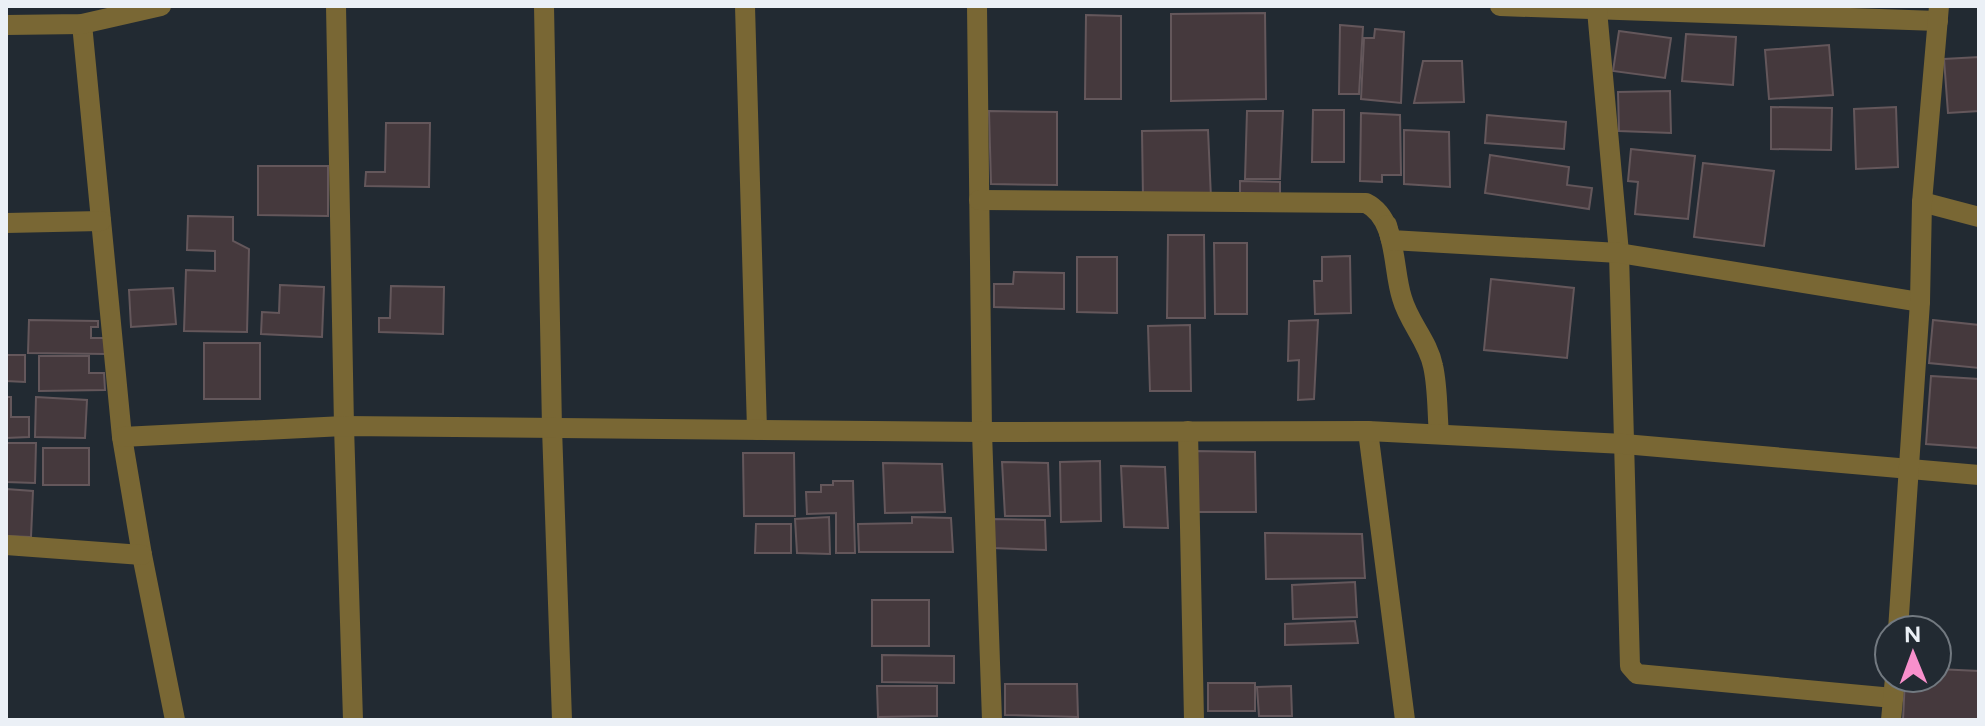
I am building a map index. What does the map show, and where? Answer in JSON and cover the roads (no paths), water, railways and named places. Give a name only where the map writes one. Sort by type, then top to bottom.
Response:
[{"type":"street","points":[[6,25],[92,17],[161,6]]},
{"type":"street","points":[[336,6],[353,720]]},
{"type":"street","points":[[544,6],[552,428],[562,720]]},
{"type":"street","points":[[745,6],[757,430]]},
{"type":"street","points":[[977,6],[982,432],[992,720]]},
{"type":"street","points":[[1500,6],[1939,14],[1922,202],[1920,302],[1899,614]]},
{"type":"street","points":[[1588,8],[1619,253],[1630,666],[1637,674],[1873,687]]},
{"type":"street","points":[[92,17],[101,221],[122,437],[175,720]]},
{"type":"street","points":[[979,200],[1366,203],[1376,208],[1386,221],[1391,240],[1619,253],[1920,302]]},
{"type":"street","points":[[1922,202],[1979,217]]},
{"type":"street","points":[[6,223],[101,221]]},
{"type":"street","points":[[1386,221],[1401,296],[1410,322],[1423,339],[1433,363],[1439,434]]},
{"type":"street","points":[[122,437],[344,426],[982,432],[1368,431],[1624,444],[1979,475]]},
{"type":"street","points":[[1188,431],[1194,720]]},
{"type":"street","points":[[1368,431],[1405,720]]},
{"type":"street","points":[[6,545],[142,555]]},
{"type":"street","points":[[1891,720],[1893,694]]}]
